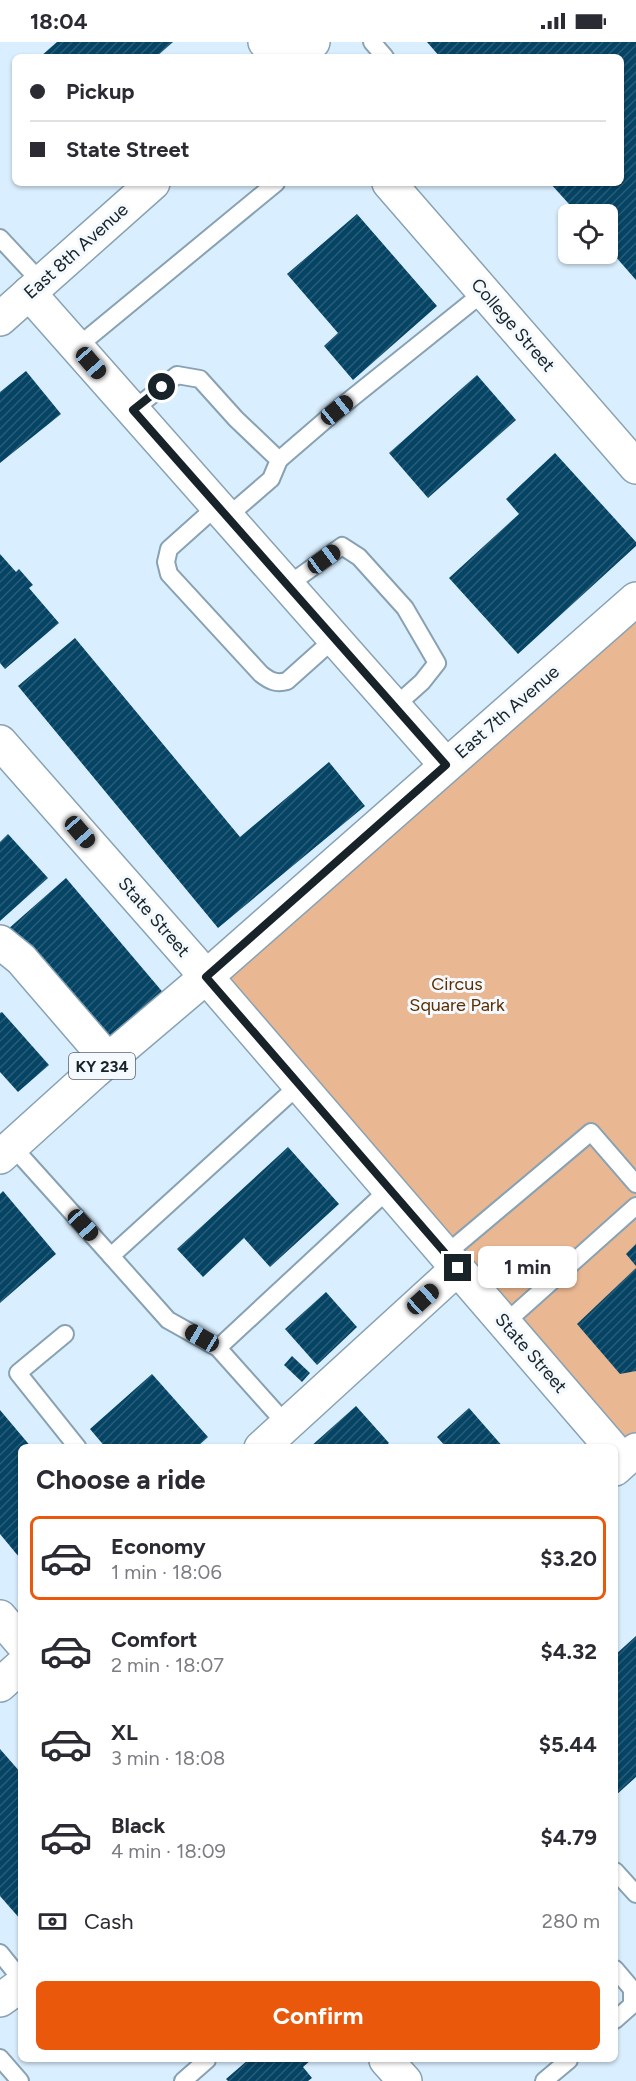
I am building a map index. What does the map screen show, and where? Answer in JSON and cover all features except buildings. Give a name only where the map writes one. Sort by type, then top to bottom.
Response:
[{"type":"street","points":[[265,42],[276,54]]},
{"type":"street","points":[[299,54],[313,42]]},
{"type":"street","name":"East 8th Avenue","points":[[0,319],[150,186]]},
{"type":"street","name":"College Street","points":[[392,186],[636,467]]},
{"type":"street","points":[[35,288],[77,347],[446,765]]},
{"type":"street","name":"East 7th Avenue","points":[[6,1152],[108,1060],[206,977],[636,599]]},
{"type":"street","name":"State Street","points":[[0,742],[610,1444]]},
{"type":"street","points":[[0,942],[21,959],[108,1060]]},
{"type":"street","points":[[265,1444],[452,1261]]},
{"type":"street","points":[[0,1617],[18,1638]]},
{"type":"street","points":[[0,1685],[18,1669]]},
{"type":"street","points":[[0,2000],[18,1987]]},
{"type":"street","points":[[388,2062],[405,2081]]},
{"type":"lane","points":[[372,42],[382,54]]},
{"type":"lane","points":[[77,347],[272,186]]},
{"type":"lane","points":[[0,238],[35,288]]},
{"type":"lane","points":[[334,639],[287,681],[278,683],[270,681],[169,574],[166,562],[169,549],[271,479],[279,460],[337,410],[484,292]]},
{"type":"lane","points":[[133,410],[177,375],[200,379],[236,420],[279,460]]},
{"type":"lane","points":[[288,585],[342,546],[359,557],[405,608],[437,663],[422,682],[394,707]]},
{"type":"lane","points":[[111,1256],[299,1084]]},
{"type":"lane","points":[[452,1261],[591,1132],[636,1184]]},
{"type":"lane","points":[[6,1152],[111,1256],[168,1320],[218,1348],[286,1424]]},
{"type":"lane","points":[[218,1348],[389,1189]]},
{"type":"lane","points":[[505,1323],[636,1206]]},
{"type":"lane","points":[[65,1334],[18,1373],[75,1444]]},
{"type":"lane","points":[[618,1873],[636,1894]]},
{"type":"lane","points":[[0,1953],[18,1975]]},
{"type":"lane","points":[[618,1973],[632,1989],[632,2005],[618,2017]]},
{"type":"lane","points":[[0,2058],[20,2081]]},
{"type":"lane","points":[[183,2081],[205,2062]]},
{"type":"lane","points":[[544,2081],[567,2062]]},
{"type":"green space","name":"Circus Square Park","points":[[636,596],[636,1450],[206,977]]},
{"type":"route","points":[[162,387],[133,410],[446,765],[206,977],[458,1268]]}]
